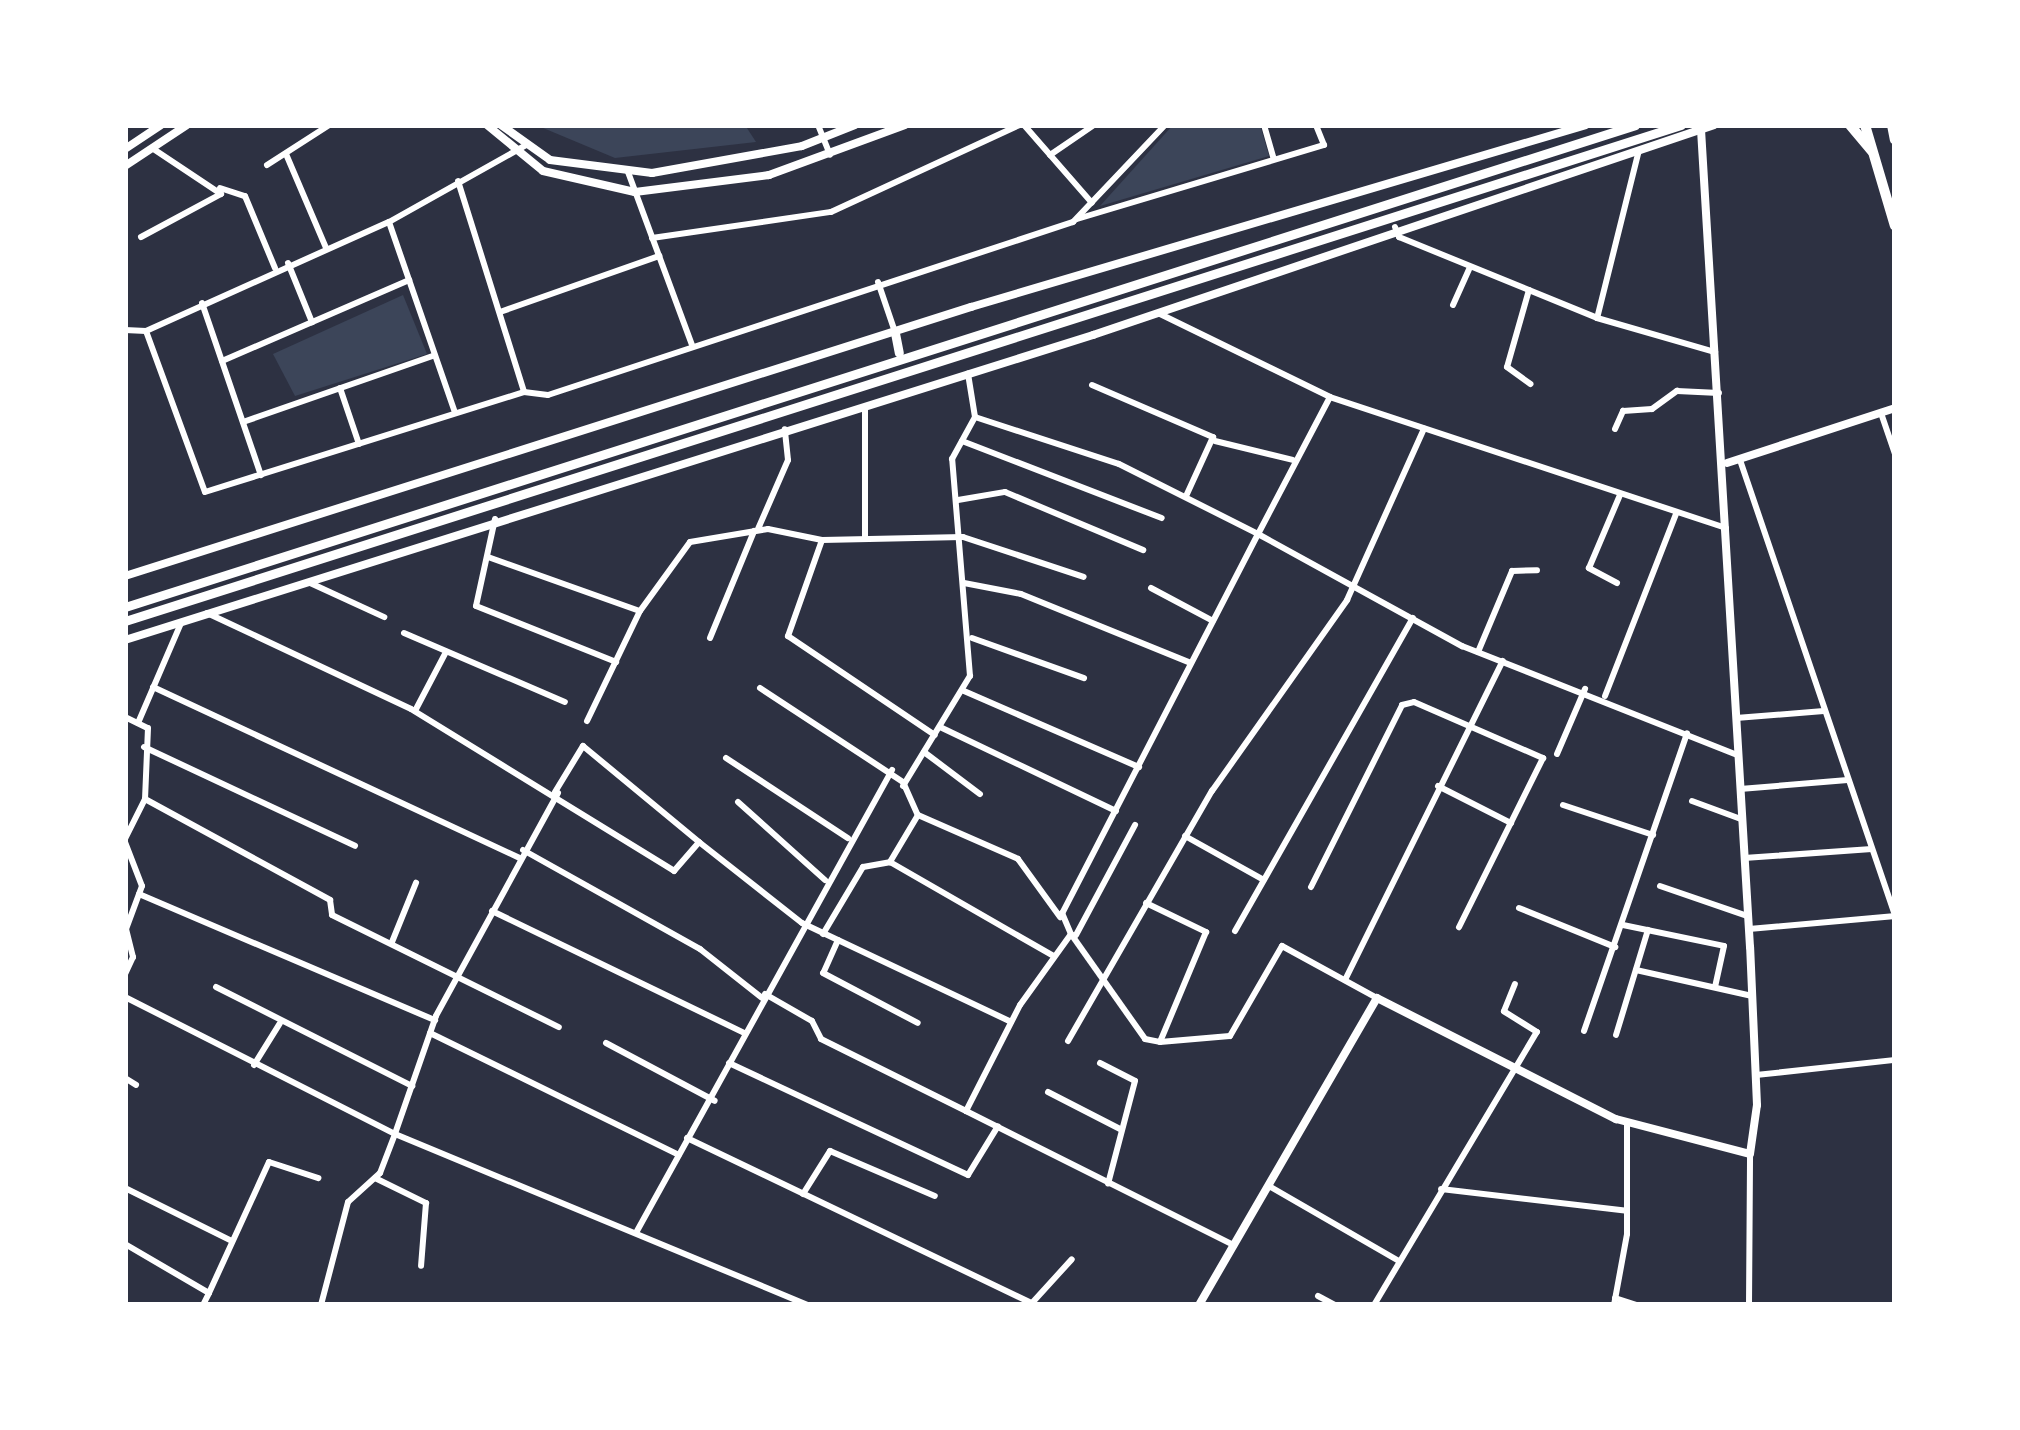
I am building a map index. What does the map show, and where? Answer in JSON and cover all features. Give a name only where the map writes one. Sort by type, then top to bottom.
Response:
[{"type":"highway","points":[[1854,125],[1871,146]]},
{"type":"highway","points":[[1865,125],[1895,226]]},
{"type":"highway","points":[[1892,125],[1895,138]]},
{"type":"main road","points":[[125,607],[900,353],[1635,125]]},
{"type":"main road","points":[[125,622],[912,375],[1681,125]]},
{"type":"main road","points":[[895,333],[900,353]]},
{"type":"main road","points":[[912,375],[914,387]]},
{"type":"street","points":[[125,149],[160,125]]},
{"type":"street","points":[[125,166],[187,125]]},
{"type":"street","points":[[266,165],[329,125]]},
{"type":"street","points":[[487,125],[514,152],[572,181],[635,192],[769,175],[905,125]]},
{"type":"street","points":[[500,125],[526,145],[588,172],[628,172],[823,138],[855,125]]},
{"type":"street","points":[[818,125],[830,155]]},
{"type":"street","points":[[652,238],[831,212],[1022,125],[1093,203]]},
{"type":"street","points":[[1050,155],[1094,125]]},
{"type":"street","points":[[1075,220],[1165,125]]},
{"type":"street","points":[[1264,125],[1274,159]]},
{"type":"street","points":[[146,331],[206,492],[524,392],[548,395],[878,282],[1324,145],[1316,125]]},
{"type":"street","points":[[125,576],[895,333],[1586,125]]},
{"type":"street","points":[[125,640],[495,519],[865,407],[914,387],[968,373],[1395,227],[1714,125]]},
{"type":"street","points":[[1701,130],[1718,393],[1727,464],[1734,718],[1756,1075],[1750,1154],[1749,1305]]},
{"type":"street","points":[[126,327],[146,331],[275,268],[389,222],[526,145]]},
{"type":"street","points":[[152,148],[220,188],[245,196],[275,268]]},
{"type":"street","points":[[1598,318],[1639,150]]},
{"type":"street","points":[[286,154],[326,248]]},
{"type":"street","points":[[628,172],[692,345]]},
{"type":"street","points":[[458,180],[524,392]]},
{"type":"street","points":[[141,237],[220,188]]},
{"type":"street","points":[[389,222],[455,413]]},
{"type":"street","points":[[1395,227],[1470,266],[1598,318],[1715,352]]},
{"type":"street","points":[[500,312],[659,256]]},
{"type":"street","points":[[288,264],[312,322]]},
{"type":"street","points":[[1453,305],[1470,266]]},
{"type":"street","points":[[222,362],[409,280]]},
{"type":"street","points":[[878,282],[895,333]]},
{"type":"street","points":[[1529,290],[1506,367],[1530,384]]},
{"type":"street","points":[[202,303],[261,475]]},
{"type":"street","points":[[1157,310],[1330,397],[1726,528]]},
{"type":"street","points":[[243,422],[435,355]]},
{"type":"street","points":[[636,1231],[715,1101],[734,1065],[744,1033],[768,997],[848,838],[924,752],[932,730],[964,692],[972,638],[952,459],[974,417],[968,373]]},
{"type":"street","points":[[1092,385],[1215,441],[1293,460]]},
{"type":"street","points":[[340,388],[359,444]]},
{"type":"street","points":[[1614,429],[1623,411],[1652,409],[1677,391],[1718,393]]},
{"type":"street","points":[[1061,918],[1293,460],[1330,397]]},
{"type":"street","points":[[865,407],[865,540]]},
{"type":"street","points":[[1727,464],[1895,408]]},
{"type":"street","points":[[1881,413],[1895,454]]},
{"type":"street","points":[[974,417],[1187,494],[1478,652],[1604,696],[1737,755]]},
{"type":"street","points":[[1068,1041],[1185,836],[1352,586],[1424,428]]},
{"type":"street","points":[[710,638],[788,460],[785,429]]},
{"type":"street","points":[[962,441],[1162,518]]},
{"type":"street","points":[[1187,494],[1215,441]]},
{"type":"street","points":[[1740,460],[1895,916],[1749,929]]},
{"type":"street","points":[[958,500],[1005,492],[1143,550]]},
{"type":"street","points":[[1616,582],[1589,568],[1620,495]]},
{"type":"street","points":[[1604,696],[1676,514]]},
{"type":"street","points":[[495,519],[478,608],[616,662]]},
{"type":"street","points":[[587,721],[640,611],[690,542],[756,530],[822,540],[963,537],[1084,577]]},
{"type":"street","points":[[822,540],[788,636],[932,730],[1116,811]]},
{"type":"street","points":[[488,557],[640,611]]},
{"type":"street","points":[[1478,652],[1512,571],[1537,570]]},
{"type":"street","points":[[304,580],[384,617]]},
{"type":"street","points":[[964,583],[1020,594],[1192,663]]},
{"type":"street","points":[[1151,588],[1213,620]]},
{"type":"street","points":[[207,612],[415,711],[554,791],[674,871],[700,842]]},
{"type":"street","points":[[1236,931],[1412,618]]},
{"type":"street","points":[[138,723],[182,621]]},
{"type":"street","points":[[404,633],[565,702]]},
{"type":"street","points":[[972,638],[1084,678]]},
{"type":"street","points":[[415,711],[446,652]]},
{"type":"street","points":[[1345,980],[1438,786],[1476,726],[1503,660]]},
{"type":"street","points":[[153,687],[521,854],[700,949],[768,997],[812,1021],[820,1039],[1235,1246]]},
{"type":"street","points":[[760,688],[899,778],[918,815],[1022,863],[1145,1039],[1160,1042],[1230,1036],[1282,946],[1627,1123],[1750,1154]]},
{"type":"street","points":[[1557,754],[1586,689]]},
{"type":"street","points":[[964,692],[1138,767]]},
{"type":"street","points":[[1312,887],[1402,705],[1476,726],[1543,758],[1459,927]]},
{"type":"street","points":[[1734,718],[1824,711]]},
{"type":"street","points":[[125,717],[148,728],[144,747],[145,799],[125,840],[139,894],[125,974]]},
{"type":"street","points":[[1584,1031],[1688,733]]},
{"type":"street","points":[[321,1305],[350,1197],[376,1178],[435,1020],[463,974],[554,791],[584,746],[805,924],[1011,1022]]},
{"type":"street","points":[[144,747],[355,846]]},
{"type":"street","points":[[924,752],[980,794]]},
{"type":"street","points":[[726,758],[848,838]]},
{"type":"street","points":[[1739,789],[1848,780]]},
{"type":"street","points":[[1438,786],[1511,823]]},
{"type":"street","points":[[145,799],[392,942],[463,974],[559,1026]]},
{"type":"street","points":[[1692,801],[1741,820]]},
{"type":"street","points":[[738,802],[825,880]]},
{"type":"street","points":[[1562,805],[1653,835]]},
{"type":"street","points":[[890,862],[918,815]]},
{"type":"street","points":[[966,1112],[1011,1022],[1052,955],[1074,935],[1136,824]]},
{"type":"street","points":[[1185,836],[1264,880]]},
{"type":"street","points":[[1744,858],[1872,849]]},
{"type":"street","points":[[821,933],[863,867],[890,862],[1052,955]]},
{"type":"street","points":[[392,942],[416,883]]},
{"type":"street","points":[[1660,886],[1747,916]]},
{"type":"street","points":[[139,894],[435,1020]]},
{"type":"street","points":[[1146,903],[1206,936],[1160,1042]]},
{"type":"street","points":[[1519,908],[1615,947]]},
{"type":"street","points":[[492,911],[744,1033]]},
{"type":"street","points":[[1622,925],[1724,946],[1715,987]]},
{"type":"street","points":[[1616,1036],[1648,930]]},
{"type":"street","points":[[838,940],[822,972],[918,1022]]},
{"type":"street","points":[[1636,970],[1752,996]]},
{"type":"street","points":[[1374,1305],[1537,1027],[1504,1010],[1515,984]]},
{"type":"street","points":[[216,987],[280,1024],[412,1086]]},
{"type":"street","points":[[125,997],[395,1134],[807,1305]]},
{"type":"street","points":[[1201,1304],[1377,998]]},
{"type":"street","points":[[254,1065],[280,1024]]},
{"type":"street","points":[[430,1033],[679,1155]]},
{"type":"street","points":[[606,1044],[715,1101]]},
{"type":"street","points":[[1756,1075],[1895,1060]]},
{"type":"street","points":[[1100,1063],[1135,1081],[1108,1184]]},
{"type":"street","points":[[734,1065],[968,1175],[998,1126]]},
{"type":"street","points":[[125,1078],[136,1085]]},
{"type":"street","points":[[1048,1092],[1120,1129]]},
{"type":"street","points":[[1627,1123],[1627,1211],[1614,1302],[1636,1305]]},
{"type":"street","points":[[692,1143],[1034,1304],[1072,1259]]},
{"type":"street","points":[[803,1194],[830,1151],[935,1196]]},
{"type":"street","points":[[203,1305],[268,1162],[318,1178]]},
{"type":"street","points":[[376,1178],[426,1203],[422,1266]]},
{"type":"street","points":[[1269,1186],[1400,1261]]},
{"type":"street","points":[[125,1188],[232,1241]]},
{"type":"street","points":[[1441,1189],[1627,1211]]},
{"type":"street","points":[[125,1244],[209,1293]]},
{"type":"street","points":[[1318,1296],[1335,1305]]},
{"type":"shaded area","points":[[536,125],[745,125],[756,142],[615,158]]},
{"type":"shaded area","points":[[1173,125],[1260,125],[1269,156],[1100,206]]},
{"type":"shaded area","points":[[403,295],[427,354],[295,396],[273,354]]}]
